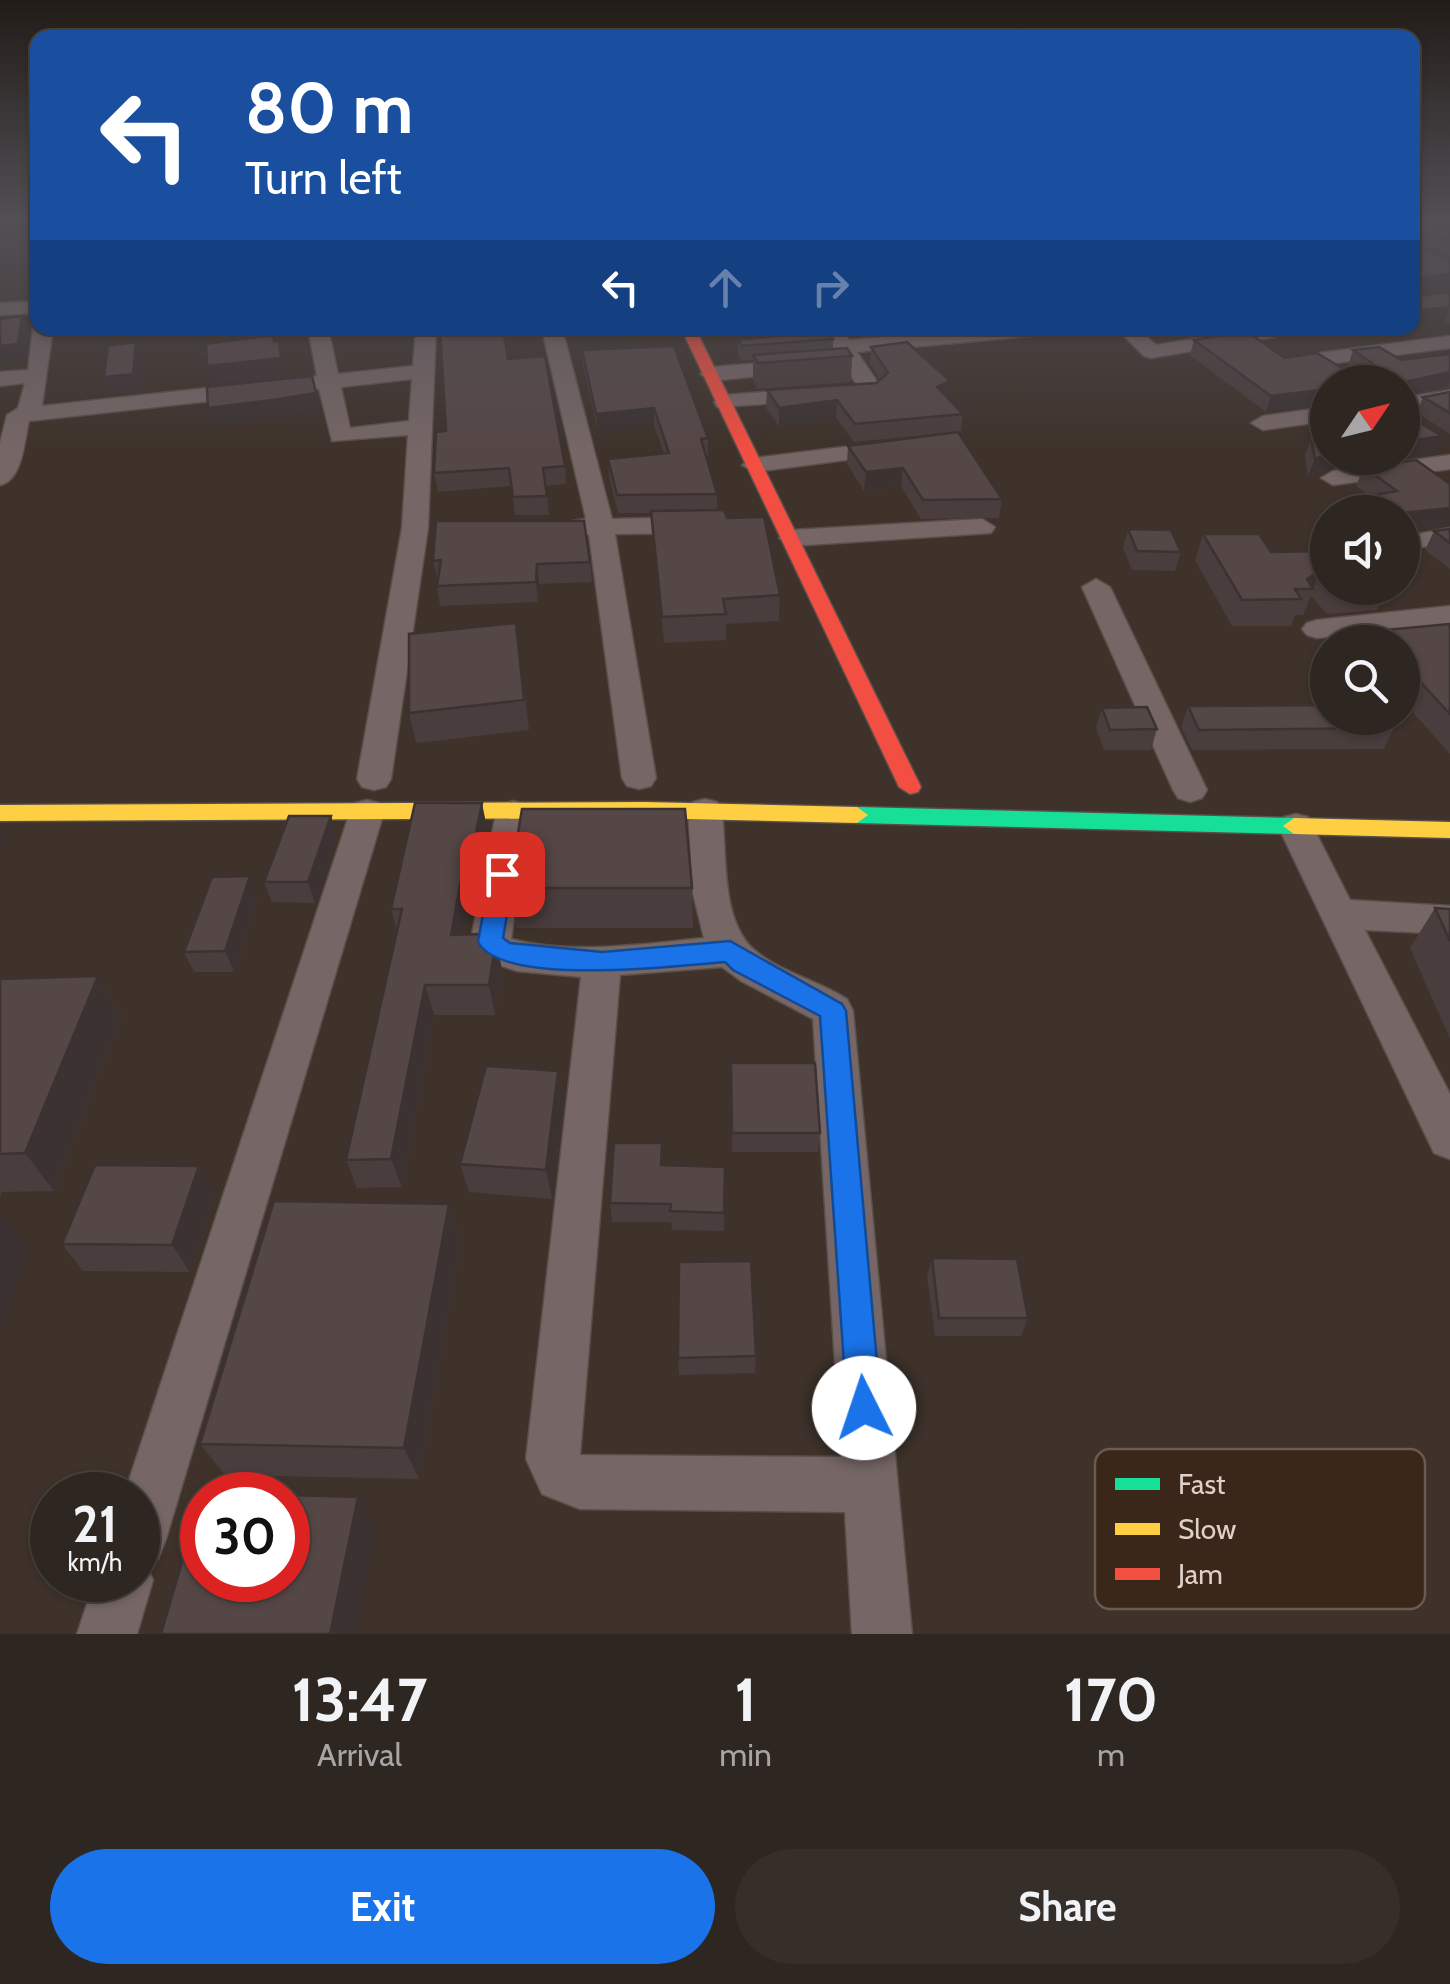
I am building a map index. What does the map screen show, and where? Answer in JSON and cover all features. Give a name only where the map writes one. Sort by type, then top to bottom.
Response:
[{"type":"main road","points":[[692,335],[910,787]]},
{"type":"main road","points":[[0,813],[372,787],[512,813],[706,811],[1450,830]]},
{"type":"street","points":[[0,310],[30,308]]},
{"type":"street","points":[[0,478],[15,416],[38,375],[42,335]]},
{"type":"street","points":[[319,335],[340,436],[421,427]]},
{"type":"street","points":[[159,1472],[372,787],[424,528],[421,427],[426,335]]},
{"type":"street","points":[[553,335],[601,527],[639,778]]},
{"type":"street","points":[[711,374],[835,353],[991,335]]},
{"type":"street","points":[[1133,335],[1151,352],[1296,342],[1450,342]]},
{"type":"street","points":[[1296,342],[1328,365]]},
{"type":"street","points":[[725,402],[872,390],[835,353]]},
{"type":"street","points":[[15,416],[424,370]]},
{"type":"street","points":[[0,379],[38,375]]},
{"type":"street","points":[[1420,401],[1450,397]]},
{"type":"street","points":[[1263,422],[1310,416]]},
{"type":"street","points":[[754,465],[917,446]]},
{"type":"street","points":[[1333,478],[1450,462]]},
{"type":"street","points":[[545,527],[982,527]]},
{"type":"street","points":[[1420,541],[1450,536]]},
{"type":"street","points":[[1096,588],[1190,790]]},
{"type":"street","points":[[1353,625],[1450,614]]},
{"type":"street","points":[[706,811],[717,924],[723,944],[742,963],[812,996],[833,1011],[882,1634]]},
{"type":"street","points":[[512,813],[491,934],[494,948],[512,954],[602,962],[730,951]]},
{"type":"street","points":[[1296,826],[1450,1140]]},
{"type":"street","points":[[1338,914],[1450,920]]},
{"type":"street","points":[[602,962],[551,1446],[555,1467],[562,1476],[580,1482],[870,1485]]},
{"type":"street","points":[[108,1634],[117,1602]]},
{"type":"building","points":[[1420,297],[1450,297],[1450,307],[1420,310]]},
{"type":"building","points":[[22,316],[18,344],[0,346],[0,319]]},
{"type":"building","points":[[273,335],[274,342],[279,341],[281,358],[207,366],[206,344]]},
{"type":"building","points":[[440,335],[504,335],[508,359],[545,356],[565,466],[543,468],[547,496],[513,497],[509,468],[434,473],[436,432],[446,431]]},
{"type":"building","points":[[787,335],[830,335],[833,339],[742,346],[738,340]]},
{"type":"building","points":[[1252,335],[1285,358],[1317,353],[1337,365],[1310,365],[1310,391],[1271,396],[1194,340]]},
{"type":"building","points":[[136,342],[133,374],[104,377],[108,346]]},
{"type":"building","points":[[907,342],[950,381],[937,387],[963,414],[855,424],[837,400],[779,408],[767,390],[876,383],[888,373],[871,347]]},
{"type":"building","points":[[674,346],[708,438],[701,439],[717,494],[617,495],[608,459],[669,453],[654,408],[596,414],[582,350]]},
{"type":"building","points":[[1379,347],[1401,360],[1450,354],[1450,372],[1420,379],[1420,365],[1372,365],[1353,350]]},
{"type":"building","points":[[847,348],[852,356],[758,363],[753,355]]},
{"type":"building","points":[[312,376],[316,393],[208,408],[207,387]]},
{"type":"building","points":[[1450,392],[1450,413],[1423,397]]},
{"type":"building","points":[[1420,423],[1442,436],[1420,439]]},
{"type":"building","points":[[958,432],[1002,499],[923,500],[903,468],[866,472],[848,446]]},
{"type":"building","points":[[1420,463],[1450,484],[1450,508],[1420,511],[1420,495],[1375,495],[1397,491],[1375,475],[1420,475]]},
{"type":"building","points":[[724,510],[727,518],[764,517],[780,595],[723,599],[726,614],[662,617],[651,511]]},
{"type":"building","points":[[436,521],[584,521],[590,562],[537,564],[536,582],[437,586],[441,560],[433,561]]},
{"type":"building","points":[[1128,529],[1171,530],[1181,552],[1137,551]]},
{"type":"building","points":[[1450,529],[1450,543],[1434,531]]},
{"type":"building","points":[[1203,534],[1259,534],[1271,552],[1310,551],[1310,589],[1295,589],[1301,599],[1242,600]]},
{"type":"building","points":[[516,623],[524,700],[409,713],[409,634]]},
{"type":"building","points":[[1450,624],[1450,714],[1420,682],[1420,627]]},
{"type":"building","points":[[1310,705],[1310,729],[1199,730],[1188,706]]},
{"type":"building","points":[[1147,707],[1157,729],[1110,730],[1102,708]]},
{"type":"building","points":[[415,803],[482,803],[471,857],[465,857],[451,935],[480,934],[496,940],[489,985],[425,985],[391,1159],[346,1160],[402,909],[391,909]]},
{"type":"building","points":[[522,809],[685,809],[692,888],[509,888]]},
{"type":"building","points":[[289,816],[331,816],[308,882],[264,882]]},
{"type":"building","points":[[250,876],[225,951],[184,952],[212,877]]},
{"type":"building","points":[[1435,908],[1450,909],[1450,941]]},
{"type":"building","points":[[98,976],[25,1153],[0,1154],[0,979]]},
{"type":"building","points":[[731,1063],[815,1063],[820,1133],[732,1133]]},
{"type":"building","points":[[486,1066],[558,1071],[546,1170],[460,1164]]},
{"type":"building","points":[[614,1143],[662,1143],[661,1165],[725,1167],[724,1213],[670,1211],[671,1204],[610,1203]]},
{"type":"building","points":[[95,1165],[199,1166],[172,1245],[62,1244]]},
{"type":"building","points":[[274,1201],[449,1204],[404,1448],[200,1444]]},
{"type":"building","points":[[932,1258],[1017,1259],[1028,1318],[939,1318]]},
{"type":"building","points":[[751,1261],[756,1356],[678,1358],[679,1262]]},
{"type":"building","points":[[310,1496],[358,1497],[330,1634],[161,1634],[180,1569],[180,1602],[310,1602]]},
{"type":"traffic: fast","points":[[857,815],[1294,826]]},
{"type":"traffic: slow","points":[[0,813],[644,810],[857,815]]},
{"type":"traffic: slow","points":[[1294,826],[1450,830]]},
{"type":"traffic: jam","points":[[691,335],[910,787]]},
{"type":"route","points":[[502,874],[490,942],[494,948],[512,954],[602,962],[730,951],[742,963],[812,996],[833,1011],[864,1408]]}]
